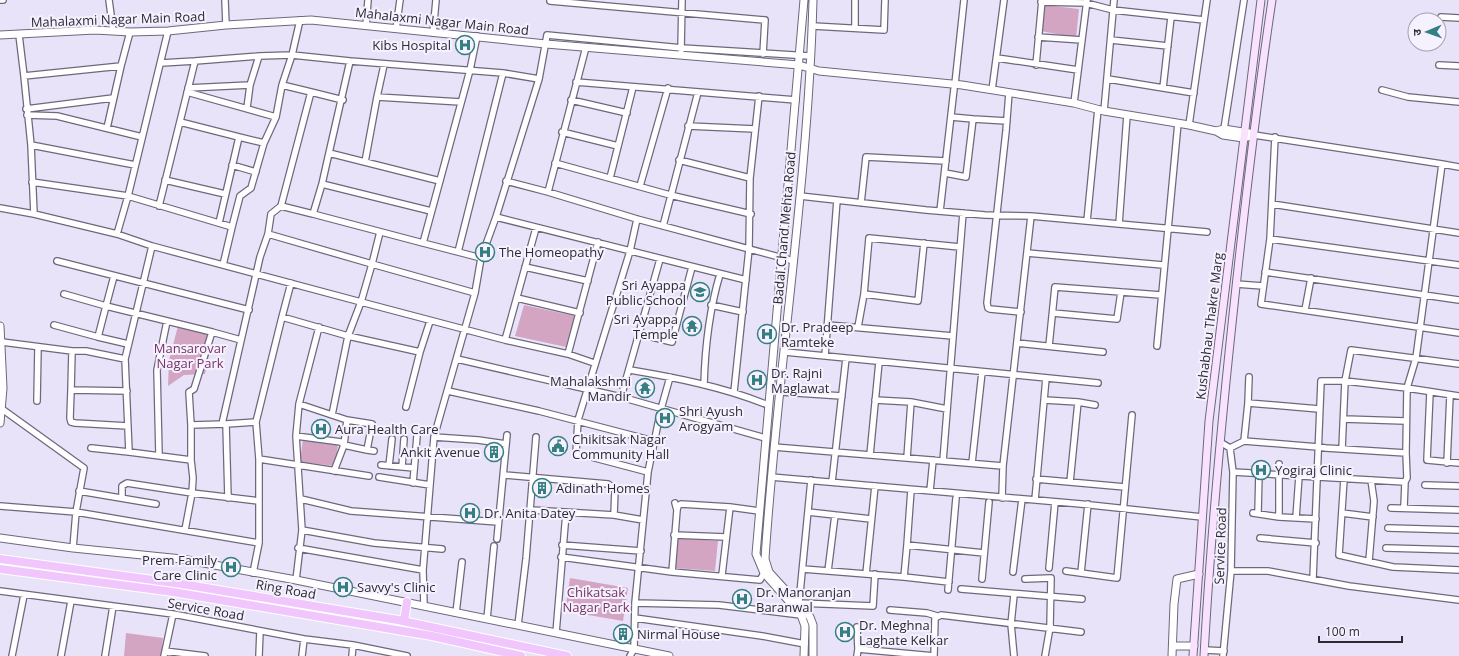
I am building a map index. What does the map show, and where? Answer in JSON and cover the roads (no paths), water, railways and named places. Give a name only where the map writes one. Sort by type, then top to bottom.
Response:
[{"type":"main road","name":"Kushabhau Thakre Marg","points":[[1193,656],[1209,421],[1243,134],[1261,0]]},
{"type":"main road","name":"Kushabhau Thakre Marg","points":[[1204,653],[1220,442],[1236,284],[1272,0]]},
{"type":"main road","name":"Ring Road","points":[[0,559],[182,584],[404,621],[567,656]]},
{"type":"main road","name":"Ring Road","points":[[0,569],[181,593],[432,636],[521,656]]},
{"type":"main road","points":[[404,621],[407,602]]},
{"type":"street","points":[[109,0],[113,30]]},
{"type":"street","points":[[225,0],[226,25]]},
{"type":"street","points":[[366,26],[368,0]]},
{"type":"street","points":[[396,29],[400,0]]},
{"type":"street","points":[[433,33],[436,0]]},
{"type":"street","points":[[681,56],[682,0]]},
{"type":"street","points":[[804,0],[756,554],[764,573],[803,613],[810,617],[813,625],[813,656]]},
{"type":"street","name":"Badal Chand Mehta Road","points":[[804,656],[805,626],[803,613],[799,603],[778,584],[769,572],[765,559],[771,477],[781,392],[800,196],[813,26],[813,0]]},
{"type":"street","points":[[854,27],[855,0]]},
{"type":"street","points":[[813,26],[854,27],[884,30],[885,0]]},
{"type":"street","points":[[940,211],[964,0]]},
{"type":"street","points":[[992,90],[1004,0]]},
{"type":"street","points":[[1087,221],[1101,110],[1108,79],[1114,0]]},
{"type":"street","points":[[1189,125],[1207,0]]},
{"type":"street","points":[[1220,130],[1244,0]]},
{"type":"street","points":[[550,1],[682,14],[765,20],[763,54]]},
{"type":"street","points":[[1036,65],[1042,1],[1087,2],[1113,10],[1204,20]]},
{"type":"street","points":[[1074,103],[1087,2]]},
{"type":"street","points":[[1163,88],[1171,17]]},
{"type":"street","points":[[1447,17],[1459,18]]},
{"type":"street","points":[[223,265],[240,196],[251,188],[264,143],[276,117],[282,85],[292,55],[300,20]]},
{"type":"street","name":"Mahalaxmi Nagar Main Road","points":[[0,36],[95,30],[130,32],[168,31],[300,20],[477,36],[546,44],[799,65],[819,71],[992,90],[1074,103],[1127,115],[1220,130],[1223,135],[1243,134]]},
{"type":"street","points":[[117,234],[162,63],[168,31]]},
{"type":"street","points":[[106,128],[130,32]]},
{"type":"street","points":[[19,35],[31,144],[34,214]]},
{"type":"street","points":[[424,606],[423,570],[434,437],[475,293],[481,258],[496,217],[539,79],[547,35],[682,48],[810,56]]},
{"type":"street","points":[[423,243],[470,70],[477,36]]},
{"type":"street","points":[[1038,37],[1082,40]]},
{"type":"street","points":[[1111,40],[1168,46]]},
{"type":"street","points":[[548,192],[562,132],[586,47]]},
{"type":"street","points":[[162,63],[292,55],[384,65],[503,73],[539,79]]},
{"type":"street","points":[[247,108],[250,85],[259,56]]},
{"type":"street","points":[[997,58],[1036,65],[1078,70]]},
{"type":"street","points":[[159,206],[195,61]]},
{"type":"street","points":[[313,214],[343,100],[350,61]]},
{"type":"street","points":[[365,162],[384,65]]},
{"type":"street","points":[[1439,65],[1459,66]]},
{"type":"street","points":[[24,76],[121,66]]},
{"type":"street","points":[[458,252],[503,73]]},
{"type":"street","points":[[1108,79],[1194,93]]},
{"type":"street","points":[[576,82],[633,87],[668,88],[796,100]]},
{"type":"street","points":[[187,90],[250,85]]},
{"type":"street","points":[[282,85],[343,100]]},
{"type":"street","points":[[610,178],[633,87]]},
{"type":"street","points":[[640,186],[668,88]]},
{"type":"street","points":[[187,90],[276,117]]},
{"type":"street","points":[[1382,90],[1408,97],[1459,102]]},
{"type":"street","points":[[228,498],[224,424],[241,340],[258,274],[260,257],[268,234],[271,214],[281,206],[311,92]]},
{"type":"street","points":[[663,226],[698,92]]},
{"type":"street","points":[[1009,93],[988,308],[1020,312]]},
{"type":"street","points":[[377,96],[461,102]]},
{"type":"street","points":[[734,392],[749,249],[751,214],[750,178],[759,96]]},
{"type":"street","points":[[27,112],[113,98]]},
{"type":"street","points":[[571,100],[627,113]]},
{"type":"street","points":[[27,112],[57,116],[142,137]]},
{"type":"street","points":[[1119,224],[1127,115]]},
{"type":"street","points":[[951,117],[1007,121]]},
{"type":"street","points":[[945,174],[966,177],[973,119]]},
{"type":"street","points":[[180,122],[264,143]]},
{"type":"street","points":[[1157,346],[1163,265],[1178,123]]},
{"type":"street","points":[[688,126],[755,130]]},
{"type":"street","points":[[562,132],[618,146]]},
{"type":"street","points":[[1243,134],[1275,137],[1459,167]]},
{"type":"street","points":[[218,223],[239,137]]},
{"type":"street","points":[[1275,137],[1270,239],[1261,304],[1459,333]]},
{"type":"street","points":[[31,144],[135,165]]},
{"type":"street","points":[[329,154],[440,181]]},
{"type":"street","points":[[861,203],[866,157],[946,161]]},
{"type":"street","points":[[680,160],[750,178]]},
{"type":"street","points":[[554,164],[670,195],[751,214]]},
{"type":"street","points":[[1404,507],[1405,482],[1408,478],[1405,421],[1407,388],[1416,358],[1442,164]]},
{"type":"street","points":[[232,165],[256,172]]},
{"type":"street","points":[[165,180],[225,194]]},
{"type":"street","points":[[506,181],[637,219],[781,259],[794,261]]},
{"type":"street","points":[[32,182],[128,196],[232,227]]},
{"type":"street","points":[[322,184],[431,211]]},
{"type":"street","points":[[800,196],[940,211],[1031,216],[1207,232]]},
{"type":"street","points":[[825,356],[837,200]]},
{"type":"street","points":[[1272,204],[1459,233]]},
{"type":"street","points":[[281,206],[481,258]]},
{"type":"street","points":[[0,208],[34,214],[117,234],[152,246],[430,321],[568,354],[594,363]]},
{"type":"street","points":[[943,461],[963,213]]},
{"type":"street","points":[[1002,498],[1003,466],[1031,216]]},
{"type":"street","points":[[496,217],[746,280]]},
{"type":"street","points":[[637,219],[630,251],[586,389],[578,420],[576,453],[648,472]]},
{"type":"street","points":[[505,340],[536,228]]},
{"type":"street","points":[[332,415],[348,336],[361,302],[380,232]]},
{"type":"street","points":[[268,234],[475,293]]},
{"type":"street","points":[[858,328],[864,294],[869,238],[960,247]]},
{"type":"street","points":[[1270,239],[1459,265]]},
{"type":"street","points":[[568,354],[580,314],[598,242]]},
{"type":"street","points":[[864,294],[918,301],[924,243]]},
{"type":"street","points":[[129,452],[125,359],[152,246]]},
{"type":"street","points":[[1027,253],[1163,265]]},
{"type":"street","points":[[621,397],[630,370],[660,259]]},
{"type":"street","points":[[57,261],[249,310]]},
{"type":"street","points":[[525,267],[588,281]]},
{"type":"street","points":[[640,334],[672,342],[692,267]]},
{"type":"street","points":[[1265,272],[1459,300]]},
{"type":"street","points":[[704,385],[705,352],[711,305],[720,274]]},
{"type":"street","points":[[98,337],[114,276]]},
{"type":"street","points":[[1305,310],[1311,278]]},
{"type":"street","points":[[253,573],[259,542],[256,422],[291,283]]},
{"type":"street","points":[[1236,284],[1263,286]]},
{"type":"street","points":[[1049,346],[1056,287],[1161,295]]},
{"type":"street","points":[[1052,313],[1118,319],[1121,292]]},
{"type":"street","points":[[64,294],[136,315],[167,321],[241,340]]},
{"type":"street","points":[[516,298],[580,314]]},
{"type":"street","points":[[711,305],[743,312]]},
{"type":"street","points":[[282,318],[348,336],[420,352]]},
{"type":"street","points":[[159,455],[157,370],[167,321]]},
{"type":"street","points":[[406,407],[420,352],[430,321]]},
{"type":"street","points":[[54,325],[128,344]]},
{"type":"street","points":[[828,325],[953,336]]},
{"type":"street","points":[[0,326],[2,342],[2,409],[0,423]]},
{"type":"street","points":[[296,580],[298,548],[302,530],[296,436],[299,404],[319,327]]},
{"type":"street","points":[[185,530],[192,493],[193,478],[191,460],[190,392],[194,389],[212,332]]},
{"type":"street","points":[[2,342],[72,351],[86,351],[125,359]]},
{"type":"street","points":[[1017,343],[1103,352]]},
{"type":"street","points":[[37,401],[38,347]]},
{"type":"street","points":[[1342,449],[1345,382],[1351,350],[1459,364]]},
{"type":"street","points":[[72,351],[71,422],[128,426]]},
{"type":"street","points":[[785,352],[1098,383]]},
{"type":"street","points":[[832,482],[846,358]]},
{"type":"street","points":[[456,359],[621,397],[765,438]]},
{"type":"street","points":[[870,455],[879,362]]},
{"type":"street","points":[[630,370],[670,377],[734,392],[768,405]]},
{"type":"street","points":[[972,463],[982,372]]},
{"type":"street","points":[[632,653],[635,603],[648,472],[661,409],[670,377]]},
{"type":"street","points":[[1244,441],[1249,377]]},
{"type":"street","points":[[1035,500],[1046,378]]},
{"type":"street","points":[[1313,579],[1316,543],[1321,381],[1407,388],[1459,396]]},
{"type":"street","points":[[71,390],[126,391]]},
{"type":"street","points":[[448,391],[578,420],[654,441]]},
{"type":"street","points":[[781,392],[842,396]]},
{"type":"street","points":[[1430,392],[1427,460],[1459,463]]},
{"type":"street","points":[[1447,463],[1450,395]]},
{"type":"street","points":[[875,400],[911,402],[947,409]]},
{"type":"street","points":[[1044,400],[1078,402],[1095,406]]},
{"type":"street","points":[[907,458],[911,402]]},
{"type":"street","points":[[1070,482],[1078,402]]},
{"type":"street","points":[[1248,403],[1319,409]]},
{"type":"street","points":[[299,404],[346,420],[372,424],[367,450]]},
{"type":"street","points":[[2,409],[84,468],[76,512],[73,548]]},
{"type":"street","points":[[1066,571],[1116,578],[1132,415]]},
{"type":"street","points":[[1344,418],[1405,421]]},
{"type":"street","points":[[334,471],[344,445],[346,420]]},
{"type":"street","points":[[191,425],[256,422]]},
{"type":"street","points":[[496,539],[504,475],[507,435]]},
{"type":"street","points":[[296,436],[341,442],[344,445],[374,451]]},
{"type":"street","points":[[413,483],[417,436]]},
{"type":"street","points":[[434,437],[478,440],[506,444]]},
{"type":"street","points":[[518,625],[531,510],[532,477],[536,437]]},
{"type":"street","points":[[389,466],[392,439]]},
{"type":"street","points":[[402,467],[404,439]]},
{"type":"street","points":[[1220,442],[1230,448],[1244,441],[1406,453]]},
{"type":"street","points":[[774,447],[1003,466]]},
{"type":"street","points":[[91,448],[191,460]]},
{"type":"street","name":"Service Road","points":[[1224,654],[1231,571],[1233,472],[1230,448]]},
{"type":"street","points":[[258,459],[369,476]]},
{"type":"street","points":[[930,491],[933,460]]},
{"type":"street","points":[[1279,464],[1279,517]]},
{"type":"street","points":[[381,465],[414,468]]},
{"type":"street","points":[[1233,472],[1405,482]]},
{"type":"street","points":[[1259,473],[1256,513],[1279,517],[1316,519]]},
{"type":"street","points":[[504,475],[608,484],[615,489],[614,516]]},
{"type":"street","points":[[1296,518],[1299,476]]},
{"type":"street","points":[[379,477],[430,485]]},
{"type":"street","points":[[771,477],[1002,498],[1088,504],[1202,517]]},
{"type":"street","points":[[1036,479],[1125,487]]},
{"type":"street","points":[[1344,479],[1339,555],[1393,567],[1459,570]]},
{"type":"street","points":[[811,480],[799,603],[873,606],[875,574]]},
{"type":"street","points":[[1369,561],[1374,495],[1371,480]]},
{"type":"street","points":[[122,498],[122,486],[127,483],[228,498],[259,501]]},
{"type":"street","points":[[1425,485],[1459,486]]},
{"type":"street","points":[[866,574],[875,486]]},
{"type":"street","points":[[904,576],[908,545],[911,490]]},
{"type":"street","points":[[79,491],[156,504]]},
{"type":"street","points":[[948,590],[956,498]]},
{"type":"street","points":[[301,499],[351,511],[498,522]]},
{"type":"street","points":[[1013,572],[1022,499]]},
{"type":"street","points":[[982,579],[989,502]]},
{"type":"street","points":[[1049,568],[1055,502]]},
{"type":"street","points":[[675,503],[677,510]]},
{"type":"street","points":[[672,572],[674,535],[678,506],[681,504],[730,507],[759,511]]},
{"type":"street","points":[[1081,573],[1088,504]]},
{"type":"street","points":[[0,506],[76,512],[259,542]]},
{"type":"street","points":[[722,576],[730,507]]},
{"type":"street","points":[[1390,508],[1404,507],[1459,510]]},
{"type":"street","points":[[531,510],[614,516],[644,520]]},
{"type":"street","points":[[808,512],[871,519]]},
{"type":"street","points":[[556,633],[562,545],[566,513]]},
{"type":"street","points":[[1342,513],[1373,517]]},
{"type":"street","points":[[828,571],[834,515]]},
{"type":"street","points":[[1388,528],[1459,530]]},
{"type":"street","points":[[302,530],[374,543],[442,549]]},
{"type":"street","points":[[674,535],[726,537]]},
{"type":"street","points":[[0,538],[182,560],[296,580],[556,633],[632,653],[669,656]]},
{"type":"street","points":[[1260,538],[1316,543]]},
{"type":"street","points":[[562,545],[641,551]]},
{"type":"street","points":[[908,545],[984,553]]},
{"type":"street","points":[[487,619],[494,546]]},
{"type":"street","points":[[298,548],[423,570]]},
{"type":"street","points":[[1386,548],[1459,550]]},
{"type":"street","points":[[561,557],[639,566],[672,572],[760,580],[764,573]]},
{"type":"street","points":[[456,613],[462,562]]},
{"type":"street","points":[[803,569],[904,576],[949,582]]},
{"type":"street","points":[[1231,571],[1268,571],[1349,586],[1459,600]]},
{"type":"street","points":[[1172,656],[1175,598],[1178,579],[1199,574]]},
{"type":"street","points":[[1025,579],[1051,578],[1050,627],[1044,656]]},
{"type":"street","points":[[962,589],[1050,598],[1082,599]]},
{"type":"street","name":"Service Road","points":[[0,591],[173,614],[304,639],[353,644],[407,656]]},
{"type":"street","points":[[12,656],[24,595]]},
{"type":"street","points":[[1014,595],[1011,624],[1014,656]]},
{"type":"street","points":[[61,656],[71,601]]},
{"type":"street","points":[[635,603],[719,605],[803,613]]},
{"type":"street","points":[[105,656],[113,606]]},
{"type":"street","points":[[890,610],[928,612],[937,616],[1050,627],[1081,632]]},
{"type":"street","points":[[173,614],[165,653],[205,656]]},
{"type":"street","points":[[858,649],[890,654],[934,656],[935,618],[937,616]]},
{"type":"street","points":[[635,618],[762,636],[805,644]]},
{"type":"street","points":[[857,656],[858,627]]},
{"type":"street","points":[[258,656],[260,630]]},
{"type":"street","points":[[302,656],[304,639]]},
{"type":"street","points":[[352,656],[353,644]]},
{"type":"street","points":[[1173,646],[1194,646]]},
{"type":"street","points":[[1204,653],[1224,654]]},
{"type":"place","name":"Kibs Hospital","points":[[465,45]]},
{"type":"place","name":"The Homeopathy","points":[[485,252]]},
{"type":"place","name":"Sri Ayappa Public School","points":[[700,292]]},
{"type":"place","name":"Sri Ayappa Temple","points":[[692,326]]},
{"type":"place","name":"Dr. Pradeep Ramteke","points":[[767,334]]},
{"type":"place","name":"Dr. Rajni Maglawat","points":[[757,380]]},
{"type":"place","name":"Mahalakshmi Mandir","points":[[645,388]]},
{"type":"place","name":"Shri Ayush Arogyam","points":[[665,418]]},
{"type":"place","name":"Aura Health Care","points":[[321,429]]},
{"type":"place","name":"Chikitsak Nagar Community Hall","points":[[558,446]]},
{"type":"place","name":"Ankit Avenue","points":[[494,452]]},
{"type":"place","name":"Yogiraj Clinic","points":[[1261,470]]},
{"type":"place","name":"Adinath Homes","points":[[542,488]]},
{"type":"place","name":"Dr. Anita Datey","points":[[470,513]]},
{"type":"place","name":"Prem Family Care Clinic","points":[[231,567]]},
{"type":"place","name":"Savvy's Clinic","points":[[343,587]]},
{"type":"place","name":"Dr. Manoranjan Baranwal","points":[[742,599]]},
{"type":"place","name":"Dr. Meghna Laghate Kelkar","points":[[845,632]]},
{"type":"place","name":"Nirmal House","points":[[623,634]]},
{"type":"park label","name":"Mansarovar Nagar Park","points":[[190,356]]},
{"type":"park label","name":"Chikatsak Nagar Park","points":[[596,600]]}]
